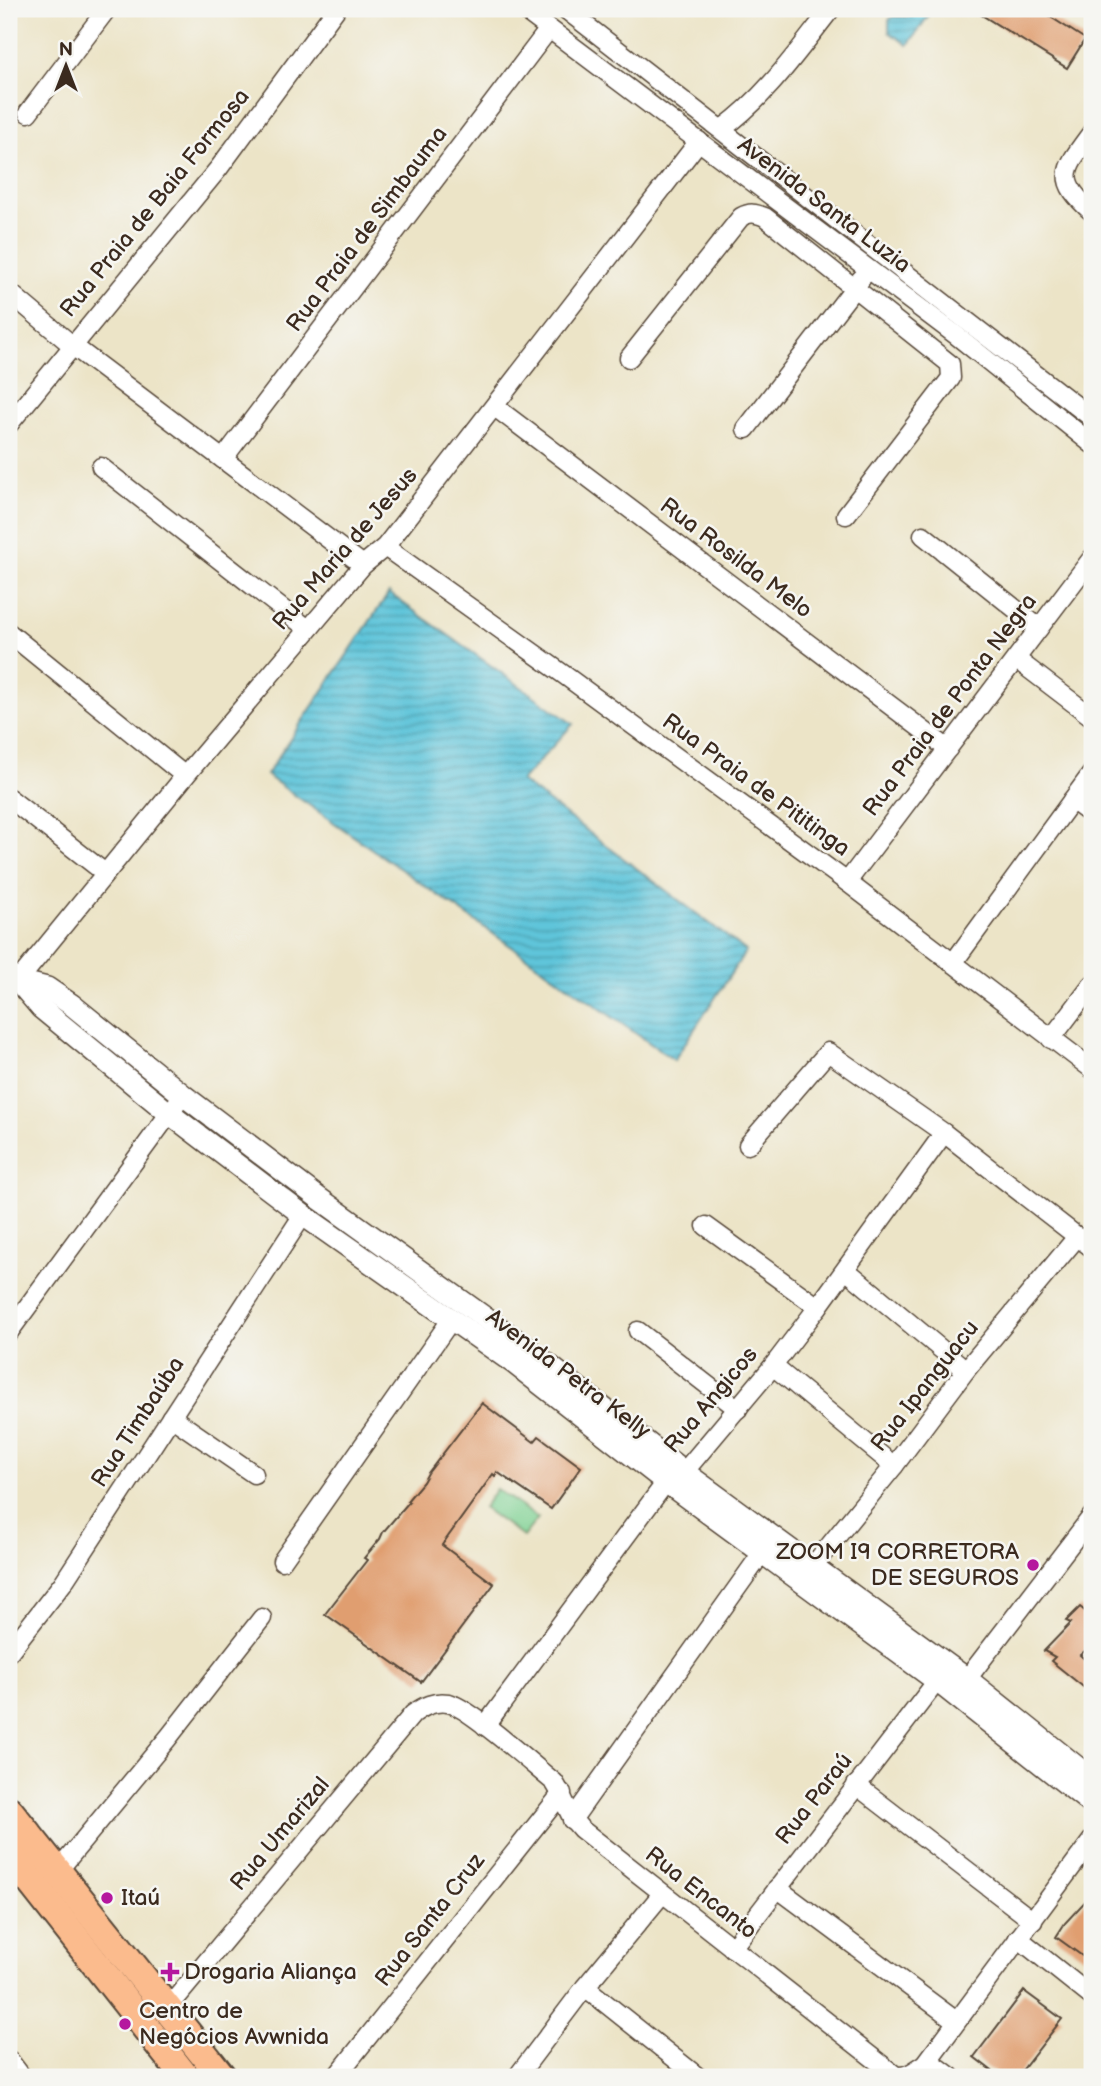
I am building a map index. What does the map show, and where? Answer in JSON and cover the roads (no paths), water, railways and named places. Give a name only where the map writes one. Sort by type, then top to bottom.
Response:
[{"type":"main road","points":[[9,1811],[222,2077]]},
{"type":"main road","points":[[9,1854],[186,2077]]},
{"type":"street","points":[[28,113],[107,9]]},
{"type":"street","name":"Rua Praia de Baia Formosa","points":[[9,424],[219,168],[336,9]]},
{"type":"street","name":"Avenida Santa Luzia","points":[[523,9],[956,335],[1092,444]]},
{"type":"street","name":"Avenida Santa Luzia","points":[[565,9],[1092,418]]},
{"type":"street","points":[[722,129],[740,116],[775,82],[831,9]]},
{"type":"street","name":"Rua Praia de Simbauma","points":[[223,459],[549,29]]},
{"type":"street","points":[[1088,138],[1066,179],[1077,198],[1092,212]]},
{"type":"street","name":"Rua Maria de Jesus","points":[[13,978],[105,873],[363,565],[385,547],[698,141]]},
{"type":"street","points":[[629,358],[741,217],[748,213],[765,217],[946,359],[951,371],[951,378],[846,515]]},
{"type":"street","points":[[746,429],[868,270]]},
{"type":"street","points":[[9,292],[72,346],[363,565]]},
{"type":"street","name":"Rua Rosilda Melo","points":[[495,407],[948,749]]},
{"type":"street","points":[[101,467],[308,629]]},
{"type":"street","points":[[923,536],[1040,628]]},
{"type":"street","name":"Rua Praia de Pititinga","points":[[385,547],[847,882],[1092,1069]]},
{"type":"street","name":"Rua Praia de Ponta Negra","points":[[847,882],[1092,558]]},
{"type":"street","points":[[9,634],[185,776]]},
{"type":"street","points":[[1016,659],[1092,717]]},
{"type":"street","points":[[954,963],[1092,773]]},
{"type":"street","points":[[9,798],[105,873]]},
{"type":"street","points":[[1072,800],[1092,815]]},
{"type":"street","name":"Avenida Petra Kelly","points":[[13,978],[47,988],[72,1005],[183,1095],[320,1199],[527,1348],[762,1553],[937,1681],[1092,1804]]},
{"type":"street","name":"Avenida Petra Kelly","points":[[13,978],[41,1009],[170,1114],[303,1215],[675,1477],[812,1567],[967,1679],[1092,1779]]},
{"type":"street","points":[[1051,1039],[1092,985]]},
{"type":"street","points":[[748,1145],[828,1052],[944,1133],[1092,1248]]},
{"type":"street","points":[[9,1332],[183,1095]]},
{"type":"street","name":"Rua Angicos","points":[[485,1726],[675,1477],[738,1409],[773,1366],[944,1133]]},
{"type":"street","name":"Rua Timbaúba","points":[[9,1652],[63,1583],[303,1215]]},
{"type":"street","points":[[706,1226],[818,1307]]},
{"type":"street","name":"Rua Ipanguacu","points":[[812,1567],[894,1466],[966,1370],[1077,1237]]},
{"type":"street","points":[[846,1270],[966,1370]]},
{"type":"street","points":[[282,1561],[452,1320]]},
{"type":"street","points":[[638,1331],[738,1409]]},
{"type":"street","points":[[773,1366],[894,1466]]},
{"type":"street","points":[[171,1417],[254,1474]]},
{"type":"street","points":[[967,1679],[1092,1516]]},
{"type":"street","points":[[572,1820],[762,1553]]},
{"type":"street","points":[[57,1872],[262,1618]]},
{"type":"street","name":"Rua Paraú","points":[[732,1948],[937,1681]]},
{"type":"street","name":"Rua Encanto","points":[[438,1703],[451,1703],[485,1726],[554,1782],[562,1793],[572,1820],[580,1829],[896,2076],[918,2071],[926,2063]]},
{"type":"street","name":"Rua Umarizal","points":[[167,2008],[413,1714],[424,1706],[438,1703]]},
{"type":"street","points":[[856,1785],[1033,1921]]},
{"type":"street","name":"Rua Santa Cruz","points":[[336,2077],[562,1793]]},
{"type":"street","points":[[951,2077],[935,2064],[926,2063],[1092,1840]]},
{"type":"street","points":[[777,1888],[956,2021]]},
{"type":"street","points":[[517,2077],[585,1987],[663,1894]]},
{"type":"street","points":[[1018,1938],[1092,1997]]},
{"type":"street","points":[[585,1987],[698,2077]]},
{"type":"street","points":[[9,2060],[22,2077]]},
{"type":"water","points":[[918,9],[933,9],[908,45],[889,32],[889,20],[893,17],[912,17]]},
{"type":"water","points":[[389,593],[573,724],[521,781],[746,951],[674,1060],[266,775]]},
{"type":"place","name":"ZOOM I9 CORRETORA DE SEGUROS","points":[[1033,1565]]},
{"type":"place","name":"Itaú","points":[[107,1898]]},
{"type":"place","name":"Drogaria Aliança","points":[[170,1972]]},
{"type":"place","name":"Centro de Negócios Avwnida","points":[[125,2024]]}]
